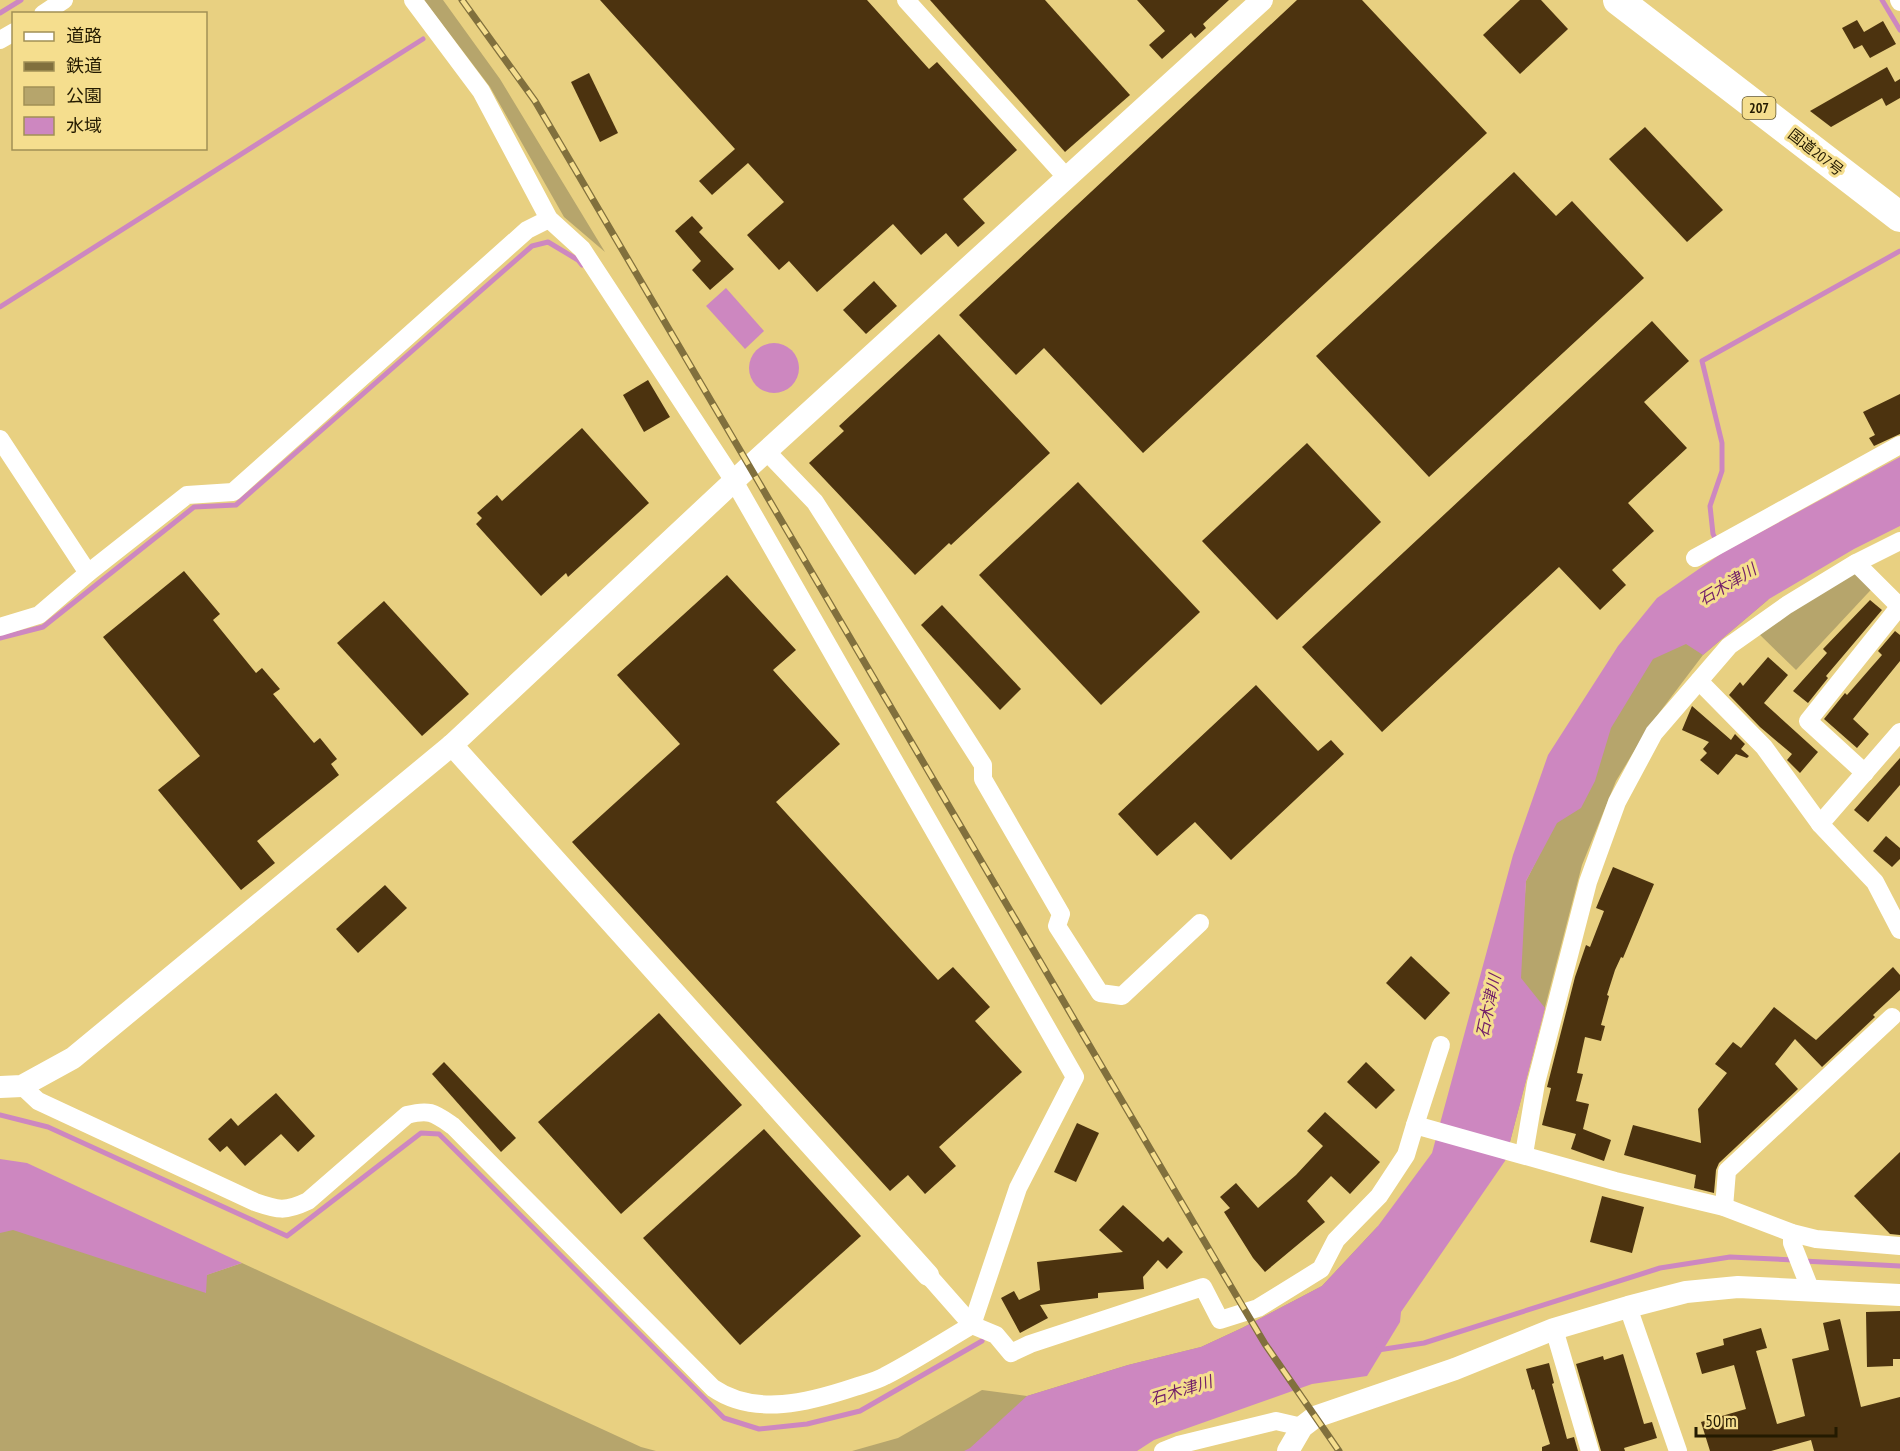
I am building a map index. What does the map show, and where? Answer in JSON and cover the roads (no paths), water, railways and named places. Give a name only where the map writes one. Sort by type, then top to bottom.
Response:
[{"type":"highway","name":"国道207号","points":[[1618,0],[1900,217]]},
{"type":"street","points":[[46,12],[64,0]]},
{"type":"street","points":[[11,1087],[255,1202],[276,1209],[291,1209],[308,1201],[407,1115],[424,1111],[435,1113],[453,1126],[713,1388],[727,1397],[762,1405],[817,1400],[883,1378],[972,1325],[1018,1188],[1075,1077],[734,480],[582,249],[549,219],[481,91],[413,0]]},
{"type":"street","points":[[906,0],[1067,178]]},
{"type":"street","points":[[11,1087],[73,1058],[452,745],[734,480],[1262,0]]},
{"type":"street","points":[[0,627],[39,615],[187,495],[233,492],[527,230],[549,219]]},
{"type":"street","points":[[0,439],[88,573]]},
{"type":"street","points":[[1695,558],[1900,445]]},
{"type":"street","points":[[766,451],[815,502],[983,765],[983,779],[1061,914],[1057,926],[1100,993],[1122,996],[1200,922]]},
{"type":"street","points":[[1520,1153],[1588,882],[1617,802],[1654,733],[1729,646],[1787,605],[1856,563],[1900,541]]},
{"type":"street","points":[[1856,563],[1900,607],[1808,721],[1865,772]]},
{"type":"street","points":[[1699,681],[1764,747],[1820,824],[1875,882],[1900,930]]},
{"type":"street","points":[[1820,824],[1900,732]]},
{"type":"street","points":[[452,745],[972,1325],[996,1335],[1011,1353],[1030,1344],[1203,1287],[1220,1320],[1258,1308],[1321,1269],[1336,1240],[1379,1196],[1424,1127],[1442,1045]]},
{"type":"street","points":[[1724,1207],[1727,1171],[1892,1017]]},
{"type":"street","points":[[1424,1127],[1615,1181],[1724,1207],[1792,1238],[1900,1246]]},
{"type":"street","points":[[1792,1238],[1809,1285]]},
{"type":"street","points":[[1288,1451],[1302,1427],[1314,1417],[1455,1369],[1554,1329],[1628,1306],[1686,1292],[1738,1287],[1809,1285],[1900,1295]]},
{"type":"street","points":[[1628,1306],[1678,1451]]},
{"type":"street","points":[[1554,1329],[1590,1451]]},
{"type":"street","points":[[1163,1451],[1178,1445],[1276,1421],[1302,1427]]},
{"type":"water","points":[[726,288],[764,331],[745,349],[706,306]]},
{"type":"water","points":[[769,343],[779,343],[792,350],[799,363],[799,373],[792,386],[779,393],[769,393],[760,389],[753,382],[749,373],[749,363],[753,354],[760,347]]},
{"type":"water","name":"石木津川","points":[[1900,457],[1900,526],[1854,549],[1769,599],[1703,655],[1686,644],[1653,659],[1611,728],[1595,781],[1581,808],[1557,823],[1526,881],[1521,978],[1545,1008],[1505,1161],[1401,1312],[1400,1322],[1367,1376],[1312,1384],[1154,1440],[1137,1451],[964,1451],[1027,1396],[1128,1365],[1201,1347],[1322,1286],[1378,1226],[1432,1153],[1513,855],[1548,755],[1618,646],[1657,598],[1722,553]]},
{"type":"water","points":[[0,1159],[27,1163],[242,1263],[207,1275],[206,1293],[13,1230],[0,1233]]},
{"type":"waterway","points":[[0,13],[21,0]]},
{"type":"waterway","points":[[1882,0],[1900,30]]},
{"type":"waterway","points":[[0,307],[423,39]]},
{"type":"waterway","points":[[0,638],[43,627],[194,507],[236,505],[532,246],[548,242],[578,260],[582,265]]},
{"type":"waterway","points":[[1717,542],[1713,534],[1710,506],[1722,471],[1722,443],[1702,361],[1900,251]]},
{"type":"waterway","points":[[0,1115],[48,1127],[287,1236],[421,1133],[439,1134],[724,1418],[759,1429],[807,1424],[860,1411],[982,1341]]},
{"type":"waterway","points":[[1378,1350],[1424,1343],[1660,1268],[1730,1257],[1794,1260]]},
{"type":"waterway","points":[[1803,1261],[1900,1266]]},
{"type":"railway","points":[[462,0],[535,101],[1265,1344],[1339,1451]]}]
